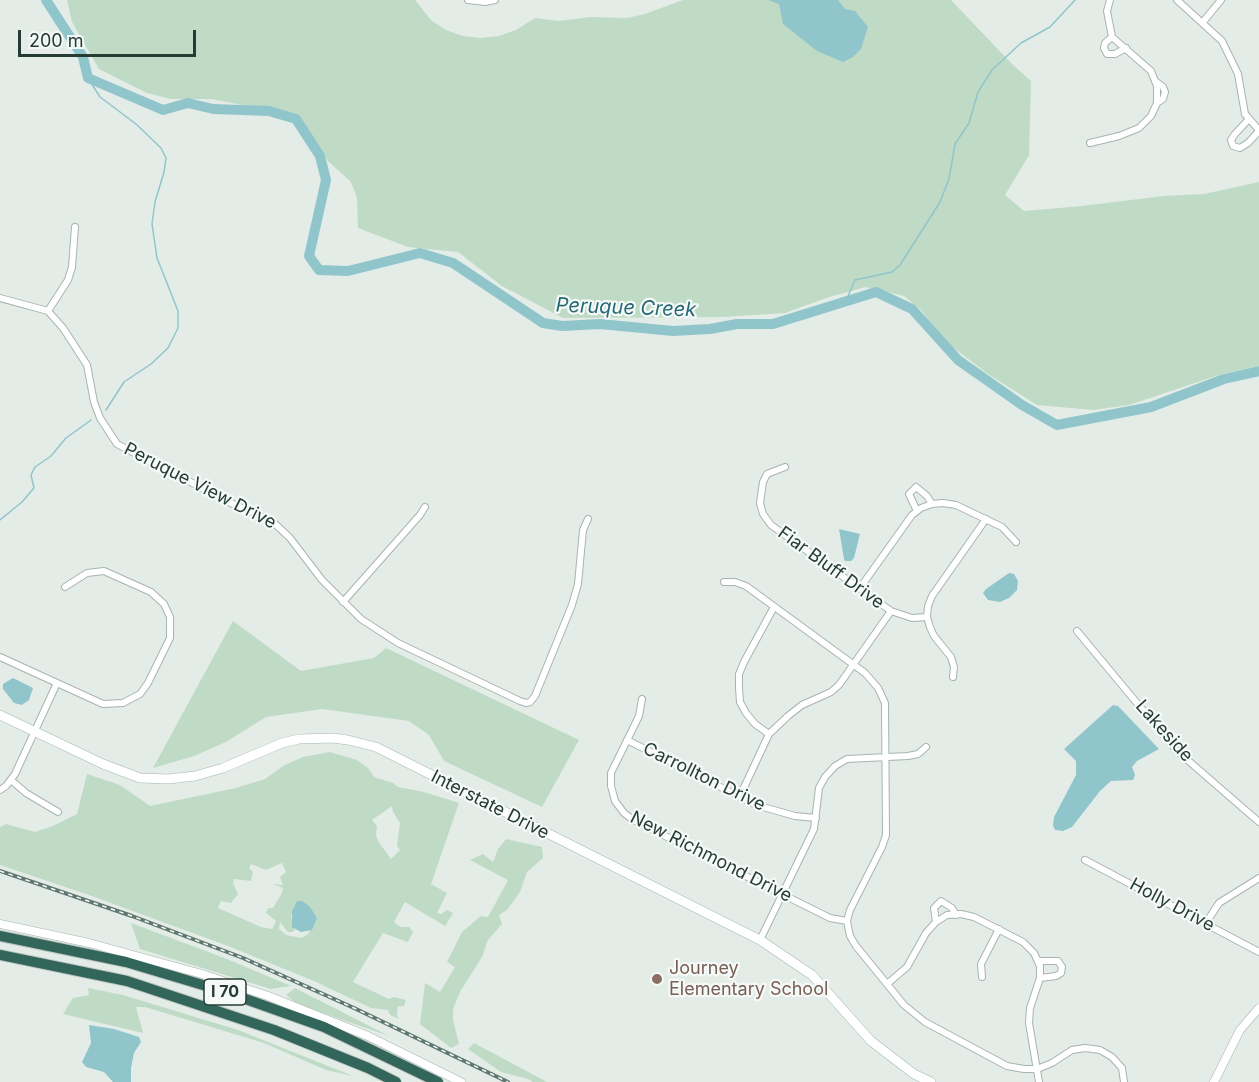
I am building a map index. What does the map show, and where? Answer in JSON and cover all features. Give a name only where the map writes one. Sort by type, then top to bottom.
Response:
[{"type":"highway","name":"I 70","points":[[0,936],[126,962],[223,991],[324,1027],[438,1082]]},
{"type":"highway","name":"I 70","points":[[0,955],[127,981],[274,1030],[368,1068],[396,1082]]},
{"type":"main road","name":"Interstate Drive","points":[[0,716],[103,764],[140,778],[195,776],[223,768],[282,743],[299,739],[340,739],[376,747],[760,940],[812,975],[871,1041],[914,1074],[931,1082]]},
{"type":"street","points":[[468,0],[477,2],[495,0]]},
{"type":"street","points":[[1090,143],[1139,128],[1151,116],[1157,103],[1157,86],[1151,71],[1112,37],[1107,11],[1110,0]]},
{"type":"street","points":[[1177,0],[1222,41],[1239,74],[1242,105],[1249,119],[1259,131],[1240,148],[1233,146],[1231,140],[1249,119]]},
{"type":"street","points":[[1203,22],[1221,0]]},
{"type":"street","points":[[1112,37],[1105,43],[1104,48],[1107,54],[1115,54],[1126,48]]},
{"type":"street","points":[[0,298],[48,311],[68,280],[72,267],[75,227]]},
{"type":"street","name":"Peruque View Drive","points":[[48,311],[67,333],[87,365],[94,402],[100,418],[117,444],[273,522],[283,530],[322,580],[361,619],[398,643],[520,701],[531,702],[544,675],[579,584],[583,530],[588,519]]},
{"type":"street","name":"Fiar Bluff Drive","points":[[785,467],[767,474],[763,482],[760,503],[763,514],[771,525],[891,611],[912,618],[927,617]]},
{"type":"street","points":[[918,511],[909,494],[916,487],[933,504]]},
{"type":"street","points":[[860,588],[912,515],[933,504],[956,505],[1002,528],[1016,542]]},
{"type":"street","points":[[343,602],[425,507]]},
{"type":"street","points":[[953,677],[954,667],[951,657],[934,636],[927,617],[928,606],[932,596],[986,519]]},
{"type":"street","points":[[0,657],[103,704],[130,701],[140,693],[148,683],[171,631],[170,617],[161,600],[121,577],[104,572],[91,572],[65,587]]},
{"type":"street","points":[[724,582],[735,582],[746,586],[854,664],[878,688],[885,703],[886,835],[850,910],[847,921],[850,936],[856,946],[904,1005],[924,1022],[1007,1066],[1037,1069],[1052,1063],[1072,1050],[1085,1048],[1100,1050],[1112,1057],[1122,1068],[1124,1082]]},
{"type":"street","points":[[769,734],[755,724],[746,714],[740,702],[739,674],[774,607]]},
{"type":"street","points":[[740,796],[769,734],[802,705],[831,692],[840,685],[891,611]]},
{"type":"street","name":"Lakeside","points":[[1077,631],[1176,750],[1259,822]]},
{"type":"street","points":[[0,790],[11,780],[57,683]]},
{"type":"street","name":"New Richmond Drive","points":[[642,699],[639,716],[611,773],[611,786],[615,801],[624,813],[633,820],[830,918],[847,921]]},
{"type":"street","name":"Carrollton Drive","points":[[627,740],[756,805],[816,818]]},
{"type":"street","points":[[760,940],[814,829],[819,788],[825,777],[835,766],[847,759],[908,756],[918,754],[926,747]]},
{"type":"street","points":[[11,780],[26,793],[58,812]]},
{"type":"street","name":"Holly Drive","points":[[1085,860],[1259,952]]},
{"type":"street","points":[[1206,922],[1219,903],[1259,878]]},
{"type":"street","points":[[936,922],[934,908],[941,901],[952,908],[956,915]]},
{"type":"street","points":[[887,984],[907,967],[926,933],[936,922],[947,915],[974,918],[1023,942],[1034,953],[1040,966],[1040,978],[1030,1008],[1029,1023],[1039,1082]]},
{"type":"street","points":[[0,924],[89,943],[202,974],[268,996],[368,1036],[461,1082]]},
{"type":"street","points":[[982,977],[981,964],[999,929]]},
{"type":"street","points":[[1038,961],[1058,961],[1062,967],[1061,973],[1056,976],[1040,978]]},
{"type":"street","points":[[1214,1082],[1240,1030],[1259,1008]]},
{"type":"green space","points":[[67,0],[415,0],[431,20],[446,30],[463,36],[481,38],[499,36],[516,30],[535,18],[559,21],[590,17],[627,18],[683,0],[951,0],[1031,81],[1029,155],[1005,195],[1024,211],[1163,196],[1204,194],[1259,182],[1259,366],[1222,374],[1129,405],[1093,410],[1037,405],[988,374],[946,342],[921,310],[904,296],[866,287],[785,313],[722,317],[563,318],[502,286],[458,252],[408,247],[358,228],[357,198],[351,182],[328,161],[306,131],[300,116],[211,99],[171,99],[147,93],[99,69],[72,22]]},
{"type":"green space","points":[[233,621],[301,671],[374,658],[386,648],[579,740],[542,807],[444,761],[429,735],[409,721],[322,709],[266,717],[226,742],[194,756],[153,768]]},
{"type":"green space","points":[[330,752],[357,760],[368,768],[374,777],[398,787],[459,803],[431,884],[447,893],[437,913],[441,914],[447,910],[453,913],[449,920],[445,926],[405,902],[394,922],[400,927],[409,927],[413,932],[408,942],[383,933],[353,982],[389,999],[394,997],[406,1000],[404,1006],[398,1006],[399,1019],[390,1015],[388,1010],[371,1008],[314,981],[228,946],[0,865],[0,827],[6,824],[35,832],[77,814],[87,774],[120,785],[150,806],[236,788],[265,779],[283,766],[303,757]],"holes":[[[392,806],[400,823],[397,846],[400,850],[391,859],[378,841],[377,826],[372,820]],[[282,863],[286,872],[280,877],[283,885],[273,884],[283,888],[273,908],[268,908],[266,913],[276,921],[272,929],[261,927],[218,908],[221,901],[231,903],[238,894],[233,883],[234,879],[251,881],[253,872],[249,868],[251,864],[266,870]],[[294,906],[317,918],[308,934],[302,938],[286,935],[279,929],[280,922],[288,932],[295,930],[291,917]]]},
{"type":"green space","points":[[506,839],[542,847],[543,858],[527,872],[520,892],[507,910],[499,915],[502,924],[488,940],[482,957],[460,992],[453,1009],[453,1020],[459,1044],[451,1048],[420,1024],[425,983],[440,992],[455,967],[447,962],[462,932],[481,916],[488,917],[508,880],[470,860],[483,854],[493,862],[498,849]]},
{"type":"green space","points":[[131,923],[291,986],[271,989],[140,949]]},
{"type":"green space","points":[[88,988],[123,995],[238,1030],[353,1076],[326,1070],[264,1043],[145,1007],[136,1007],[143,1033],[63,1014],[73,998],[89,995]]},
{"type":"green space","points":[[295,988],[389,1036],[297,1004],[286,995]]},
{"type":"green space","points":[[474,1043],[547,1082],[533,1082],[501,1072],[468,1049]]},
{"type":"water","points":[[768,0],[838,0],[845,9],[855,11],[868,27],[861,49],[853,57],[843,62],[817,51],[783,24],[779,4]]},
{"type":"water","points":[[839,529],[860,534],[854,558],[851,561],[844,559]]},
{"type":"water","points":[[1009,573],[1014,574],[1018,581],[1017,590],[1009,598],[1000,602],[988,600],[983,593],[986,589]]},
{"type":"water","points":[[13,678],[33,688],[29,700],[22,705],[14,703],[3,689],[3,684]]},
{"type":"water","points":[[1113,705],[1118,706],[1159,749],[1137,761],[1132,767],[1135,775],[1133,780],[1111,781],[1100,791],[1072,827],[1063,831],[1055,830],[1054,817],[1076,775],[1076,761],[1064,749]]},
{"type":"water","points":[[297,901],[302,901],[310,907],[317,918],[312,930],[301,932],[292,927],[292,911]]},
{"type":"water","points":[[89,1025],[114,1029],[139,1037],[141,1042],[134,1053],[131,1082],[113,1082],[104,1072],[86,1067],[82,1062],[91,1043]]},
{"type":"waterway","name":"Peruque Creek","points":[[46,0],[83,57],[88,78],[163,110],[188,103],[213,109],[269,111],[296,119],[320,156],[326,180],[309,256],[319,270],[348,271],[420,253],[453,263],[543,323],[562,326],[600,324],[673,331],[710,329],[737,324],[773,324],[876,292],[912,309],[958,360],[1022,405],[1057,425],[1151,407],[1224,379],[1259,371]]},
{"type":"waterway","points":[[845,303],[855,280],[892,272],[900,265],[940,202],[949,179],[955,144],[969,123],[978,92],[992,70],[1021,43],[1050,27],[1075,0]]},
{"type":"waterway","points":[[88,78],[100,97],[136,124],[161,148],[166,158],[152,224],[157,258],[178,311],[178,328],[168,348],[151,364],[124,382],[106,410]]},
{"type":"waterway","points":[[0,520],[22,502],[34,488],[31,475],[35,467],[51,456],[66,438],[91,420]]},
{"type":"railway","points":[[0,871],[132,916],[243,958],[508,1082]]},
{"type":"place","name":"Journey Elementary School","points":[[657,979]]}]
